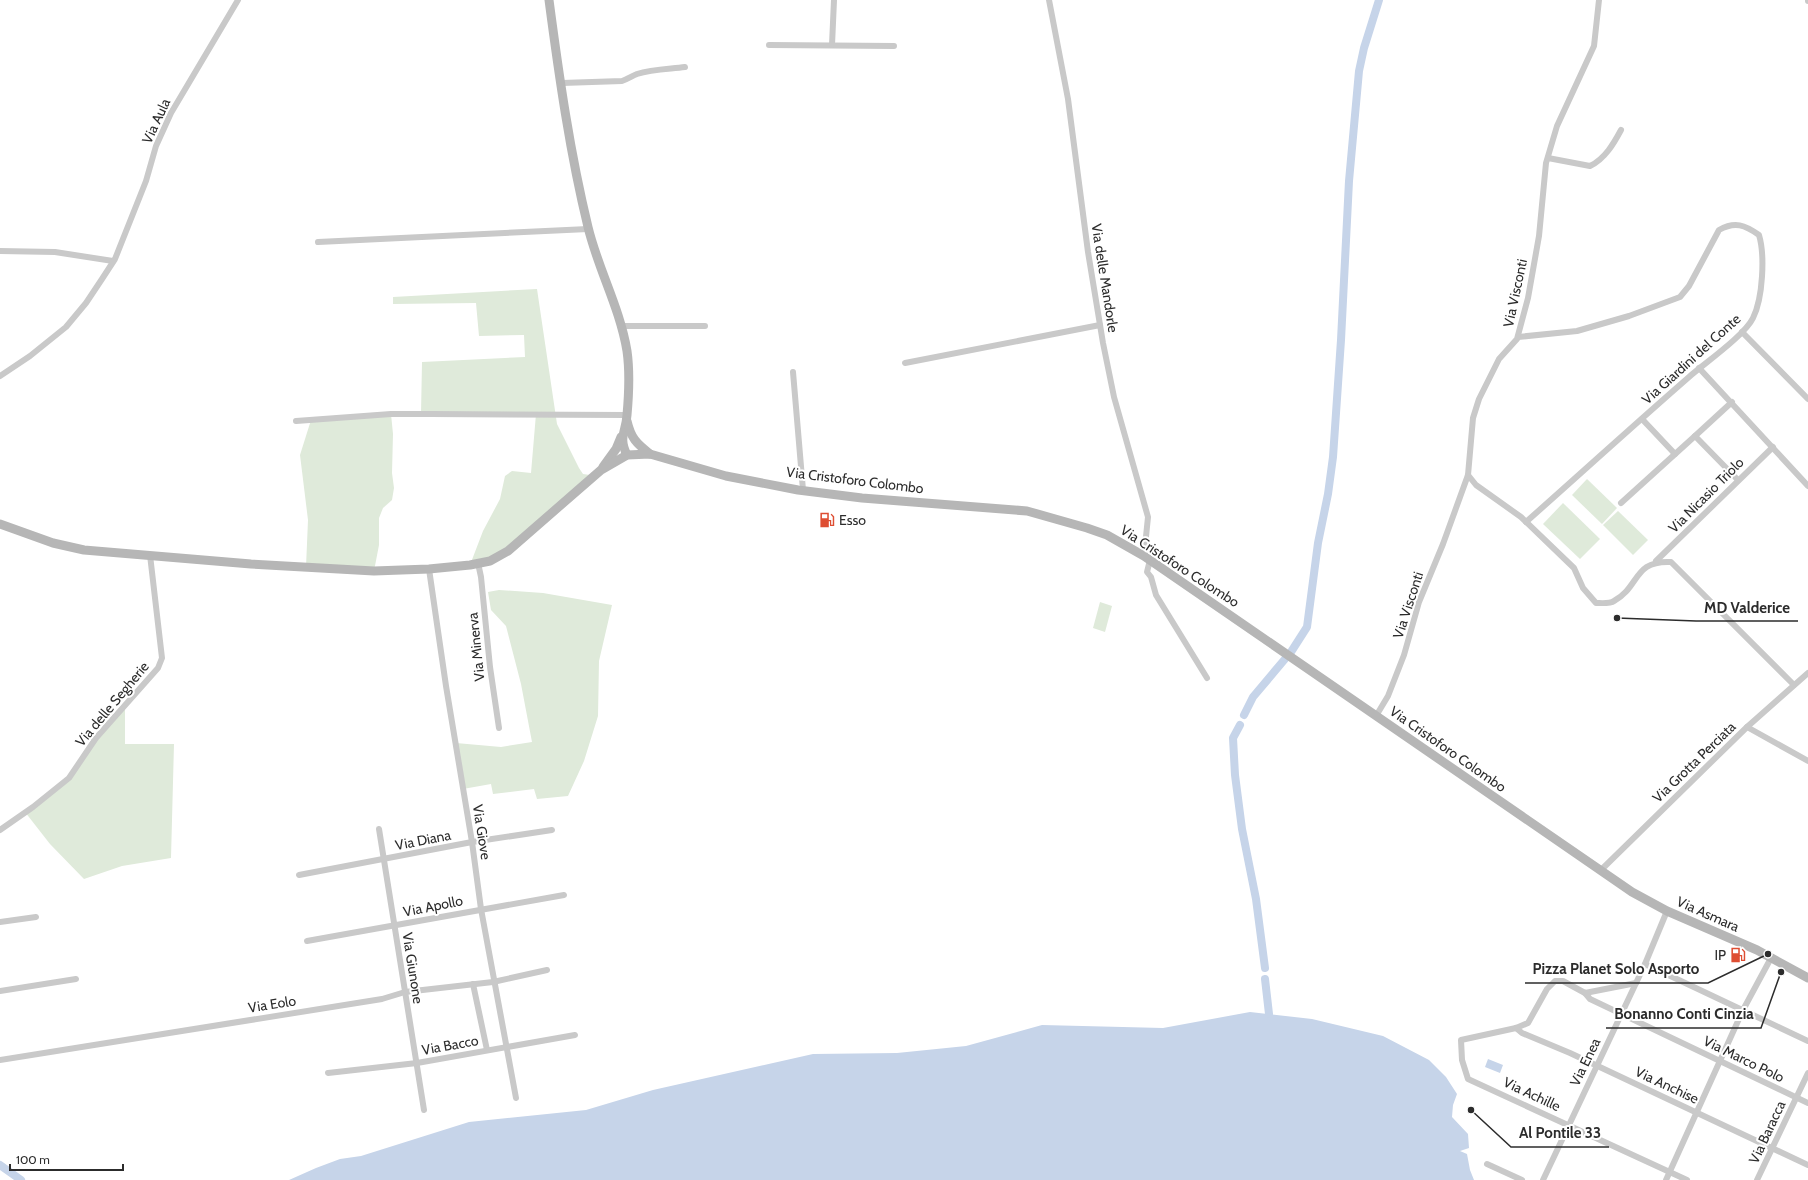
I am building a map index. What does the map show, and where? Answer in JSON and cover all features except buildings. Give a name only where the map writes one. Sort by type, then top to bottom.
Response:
[{"type":"main road","points":[[0,524],[53,543],[84,550],[251,564],[374,571],[429,570],[490,561],[508,551],[601,470],[627,455],[622,446],[626,435],[630,374],[627,350],[588,228],[577,179],[549,0]]},
{"type":"main road","points":[[626,435],[650,454]]},
{"type":"main road","points":[[601,470],[626,435]]},
{"type":"main road","name":"Via Cristoforo Colombo","points":[[627,455],[650,454],[726,476],[803,490],[862,498],[1027,511],[1066,520],[1100,533],[1147,558],[1600,871]]},
{"type":"main road","name":"Via Asmara","points":[[1600,871],[1632,892],[1666,911],[1771,958],[1808,978]]},
{"type":"street","name":"Via Aula","points":[[0,376],[30,356],[66,328],[86,303],[113,261],[146,181],[156,146],[171,113],[238,0]]},
{"type":"street","points":[[832,45],[834,0]]},
{"type":"street","name":"Via delle Mandorle","points":[[1049,0],[1068,99],[1088,252],[1100,325],[1114,397],[1148,517],[1147,572],[1151,577],[1156,595],[1207,678]]},
{"type":"street","name":"Via Visconti","points":[[1376,716],[1388,696],[1404,655],[1419,602],[1443,544],[1468,475],[1473,418],[1479,399],[1499,359],[1518,337],[1528,298],[1539,236],[1548,158],[1557,126],[1594,46],[1599,0]]},
{"type":"street","points":[[769,45],[894,46]]},
{"type":"street","points":[[562,83],[622,81],[635,74],[685,67]]},
{"type":"street","points":[[1548,158],[1590,166],[1596,163],[1611,148],[1622,130]]},
{"type":"street","name":"Via Giardini del Conte","points":[[1518,337],[1577,331],[1629,316],[1680,297],[1689,286],[1719,230],[1728,225],[1734,225],[1743,226],[1759,234],[1762,243],[1762,275],[1757,304],[1753,318],[1742,332],[1699,368],[1526,522]]},
{"type":"street","points":[[318,242],[588,228]]},
{"type":"street","points":[[0,251],[55,252],[113,261]]},
{"type":"street","points":[[905,363],[1100,325]]},
{"type":"street","points":[[620,326],[705,326]]},
{"type":"street","points":[[1742,332],[1808,400]]},
{"type":"street","points":[[1699,368],[1808,486]]},
{"type":"street","points":[[794,372],[803,490]]},
{"type":"street","points":[[1621,503],[1732,402]]},
{"type":"street","points":[[296,421],[414,414],[627,417]]},
{"type":"street","points":[[1642,419],[1676,454]]},
{"type":"street","points":[[1695,436],[1738,480]]},
{"type":"street","name":"Via Nicasio Triolo","points":[[1526,522],[1574,568],[1583,588],[1596,603],[1614,602],[1629,587],[1644,568],[1656,561],[1772,447]]},
{"type":"street","points":[[1468,475],[1476,485],[1526,522]]},
{"type":"street","name":"Via delle Segherie","points":[[0,830],[33,807],[69,778],[96,738],[158,668],[162,658],[150,555]]},
{"type":"street","points":[[1656,561],[1671,562],[1794,685]]},
{"type":"street","name":"Via Minerva","points":[[478,563],[481,577],[490,666],[499,728]]},
{"type":"street","name":"Via Giove","points":[[429,570],[493,982],[507,1046],[516,1098]]},
{"type":"street","name":"Via Grotta Perciata","points":[[1600,871],[1747,727],[1808,673]]},
{"type":"street","points":[[1747,727],[1808,761]]},
{"type":"street","name":"Via Giunone","points":[[379,829],[424,1110]]},
{"type":"street","name":"Via Diana","points":[[299,875],[472,842],[552,830]]},
{"type":"street","name":"Via Apollo","points":[[307,941],[564,895]]},
{"type":"street","name":"Via Enea","points":[[1543,1180],[1645,964],[1666,911]]},
{"type":"street","points":[[0,922],[36,917]]},
{"type":"street","points":[[1666,1180],[1743,1010],[1771,958]]},
{"type":"street","points":[[1645,964],[1808,1041]]},
{"type":"street","name":"Via Eolo","points":[[0,1060],[375,1000],[405,992],[493,982],[547,970]]},
{"type":"street","points":[[0,991],[76,979]]},
{"type":"street","name":"Via Marco Polo","points":[[1516,1028],[1528,1024],[1547,989],[1555,981],[1563,982],[1585,993],[1590,999],[1621,1015],[1721,1060],[1808,1103]]},
{"type":"street","points":[[1585,993],[1636,983]]},
{"type":"street","points":[[473,984],[487,1050]]},
{"type":"street","name":"Via Achille","points":[[1516,1028],[1461,1040],[1462,1060],[1468,1079],[1687,1180]]},
{"type":"street","name":"Via Anchise","points":[[1516,1028],[1522,1033],[1596,1065],[1808,1165]]},
{"type":"street","name":"Via Bacco","points":[[328,1073],[417,1063],[575,1035]]},
{"type":"street","name":"Via Baracca","points":[[1757,1180],[1808,1072]]},
{"type":"street","points":[[1487,1164],[1522,1180]]},
{"type":"green space","points":[[537,289],[557,424],[579,468],[583,474],[590,475],[508,551],[470,565],[483,531],[500,499],[505,476],[512,471],[531,473],[536,414],[421,414],[422,362],[525,357],[524,335],[479,336],[476,303],[393,304],[393,297]]},
{"type":"green space","points":[[391,414],[393,434],[392,473],[394,488],[392,500],[383,508],[379,518],[379,545],[374,571],[306,567],[308,520],[300,455],[311,420]]},
{"type":"green space","points":[[1587,479],[1617,508],[1602,524],[1572,495]]},
{"type":"green space","points":[[1563,503],[1600,539],[1580,559],[1543,524]]},
{"type":"green space","points":[[1618,511],[1648,540],[1633,555],[1603,525]]},
{"type":"green space","points":[[499,590],[543,593],[612,605],[599,661],[598,716],[584,761],[568,796],[537,799],[534,789],[493,794],[491,784],[463,789],[456,743],[501,747],[532,742],[521,684],[506,626],[491,610],[488,592]]},
{"type":"green space","points":[[1100,602],[1112,606],[1105,632],[1093,628]]},
{"type":"green space","points":[[125,706],[125,744],[174,744],[171,858],[122,866],[84,879],[50,844],[25,812],[69,778],[96,738]]},
{"type":"water","points":[[1250,1012],[1312,1019],[1383,1036],[1429,1060],[1446,1077],[1457,1094],[1453,1105],[1452,1117],[1468,1134],[1469,1148],[1460,1151],[1467,1154],[1470,1170],[1474,1180],[289,1180],[340,1159],[361,1156],[469,1122],[586,1110],[653,1090],[813,1054],[897,1053],[966,1046],[1042,1025],[1163,1028]]},
{"type":"water","points":[[1488,1059],[1503,1065],[1500,1073],[1485,1067]]},
{"type":"waterway","points":[[1291,652],[1307,627],[1318,543],[1328,494],[1333,457],[1341,340],[1349,181],[1359,71],[1364,48],[1379,0]]},
{"type":"waterway","points":[[1244,715],[1253,697],[1285,659]]},
{"type":"waterway","points":[[1240,725],[1233,738],[1235,775],[1242,829],[1256,899],[1265,968]]},
{"type":"waterway","points":[[1265,979],[1269,1014]]},
{"type":"waterway","points":[[0,1165],[21,1180]]},
{"type":"place","name":"Esso","points":[[827,520]]},
{"type":"place","name":"MD Valderice","points":[[1617,618]]},
{"type":"place","name":"Pizza Planet Solo Asporto","points":[[1768,954]]},
{"type":"place","name":"IP","points":[[1738,955]]},
{"type":"place","name":"Bonanno Conti Cinzia","points":[[1781,972]]},
{"type":"place","name":"Al Pontile 33","points":[[1471,1110]]}]
